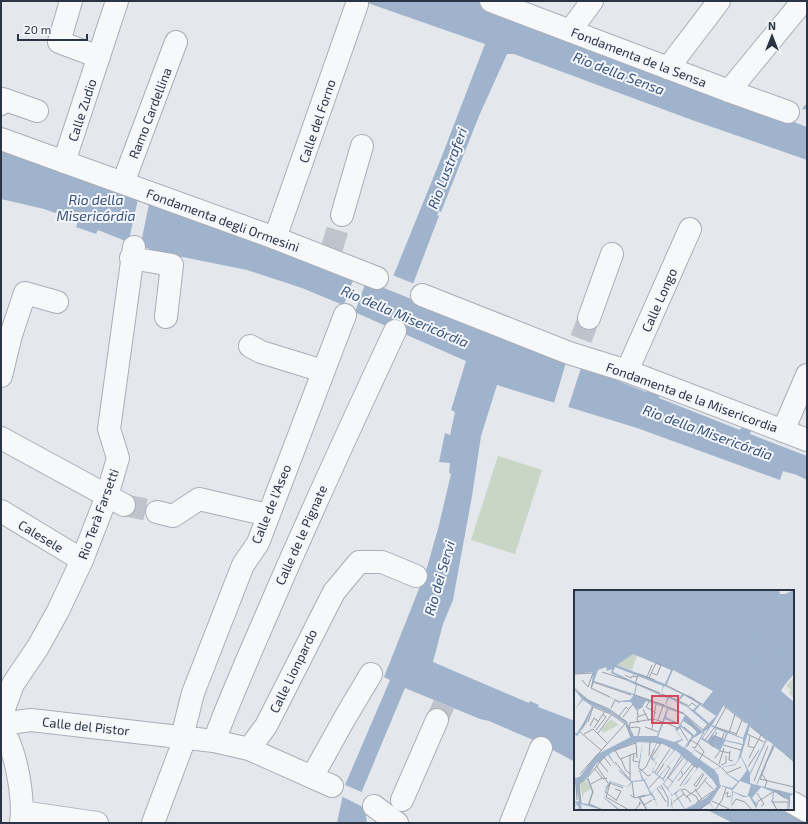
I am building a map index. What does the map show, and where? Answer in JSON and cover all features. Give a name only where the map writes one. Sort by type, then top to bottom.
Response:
[{"type":"street","points":[[72,1],[60,42],[99,57]]},
{"type":"street","name":"Calle Zudio","points":[[64,162],[117,1]]},
{"type":"street","name":"Fondamenta de la Sensa","points":[[491,1],[729,92],[788,112]]},
{"type":"street","points":[[570,31],[592,1]]},
{"type":"street","points":[[668,68],[719,1]]},
{"type":"street","points":[[729,92],[803,1]]},
{"type":"street","name":"Calle del Forno","points":[[275,238],[357,4]]},
{"type":"street","name":"Ramo Cardellina","points":[[123,183],[176,42]]},
{"type":"street","points":[[1,104],[2,99],[37,111]]},
{"type":"street","name":"Fondamenta degli Ormesini","points":[[1,139],[331,257],[367,275]]},
{"type":"street","points":[[342,215],[362,146]]},
{"type":"street","name":"Calle Longo","points":[[627,372],[690,229]]},
{"type":"street","name":"Rio Terà Farsetti","points":[[1,717],[13,684],[38,647],[58,611],[82,560],[115,500],[118,458],[109,429],[132,252],[172,265],[166,317]]},
{"type":"street","points":[[589,318],[612,254]]},
{"type":"street","points":[[1,376],[11,335],[25,293],[56,302]]},
{"type":"street","name":"Fondamenta de la Misericordia","points":[[422,295],[578,347],[627,372],[807,440]]},
{"type":"street","name":"Calle de l'Aseo","points":[[154,818],[196,686],[243,564],[258,543],[345,315]]},
{"type":"street","name":"Calle de le Pignate","points":[[214,741],[226,708],[295,548],[395,331]]},
{"type":"street","points":[[250,346],[261,352],[323,371]]},
{"type":"street","points":[[783,431],[807,374]]},
{"type":"street","points":[[1,438],[115,500]]},
{"type":"street","points":[[158,512],[173,516],[199,499],[268,515]]},
{"type":"street","name":"Calesele","points":[[1,511],[82,560]]},
{"type":"street","name":"Calle Lionpardo","points":[[250,750],[266,726],[334,592],[359,562],[382,562],[416,576]]},
{"type":"street","name":"Calle del Pistor","points":[[1,724],[31,720],[214,741],[250,750],[322,782],[346,716],[372,674]]},
{"type":"street","points":[[374,806],[397,814],[437,720]]},
{"type":"street","points":[[1,728],[10,746],[18,777],[21,817],[97,823]]},
{"type":"street","points":[[511,823],[542,748]]},
{"type":"street","points":[[794,804],[807,811]]},
{"type":"green space","points":[[498,456],[542,470],[515,554],[471,540]]},
{"type":"water","points":[[362,1],[477,1],[791,121],[807,103],[807,160],[692,120],[514,54],[507,54],[479,116],[441,212],[439,211],[437,215],[439,216],[408,297],[646,392],[648,389],[660,394],[659,398],[740,430],[742,427],[751,431],[750,434],[807,456],[807,480],[783,471],[780,480],[637,428],[497,385],[481,436],[472,496],[453,600],[443,624],[433,662],[529,703],[530,701],[539,705],[538,707],[574,721],[574,761],[540,743],[405,688],[362,791],[367,823],[337,823],[345,785],[390,680],[384,677],[426,571],[439,525],[451,474],[449,473],[450,463],[439,462],[445,433],[450,435],[455,412],[451,410],[466,361],[302,288],[247,270],[150,252],[150,249],[98,230],[96,234],[76,227],[78,221],[44,209],[1,199],[1,148],[265,242],[388,289],[440,161],[485,44]]},
{"type":"water","points":[[707,810],[791,810],[807,819],[807,823],[733,823]]},
{"type":"pier","points":[[800,108],[807,110],[807,127],[786,119],[790,119]]},
{"type":"pier","points":[[139,195],[150,199],[140,248],[128,244]]},
{"type":"pier","points":[[355,275],[367,279],[355,312],[343,307]]},
{"type":"pier","points":[[392,275],[415,284],[410,296],[420,300],[419,302],[374,284],[375,282],[387,287]]},
{"type":"pier","points":[[567,359],[582,365],[568,408],[554,403]]},
{"type":"pier","points":[[343,784],[364,793],[367,809],[341,796]]},
{"type":"tunnel","points":[[331,251],[342,215]]},
{"type":"tunnel","points":[[581,339],[589,318]]},
{"type":"tunnel","points":[[124,505],[157,512]]},
{"type":"tunnel","points":[[437,720],[444,704]]},
{"type":"water label","name":"Rio della Sensa","points":[[619,73]]},
{"type":"water label","name":"Rio Lustraferi","points":[[447,168]]},
{"type":"water label","name":"Rio della Misericórdia","points":[[96,208]]},
{"type":"water label","name":"Rio della Misericórdia","points":[[405,316]]},
{"type":"water label","name":"Rio della Misericórdia","points":[[708,432]]},
{"type":"water label","name":"Rio dei Servi","points":[[439,578]]}]
